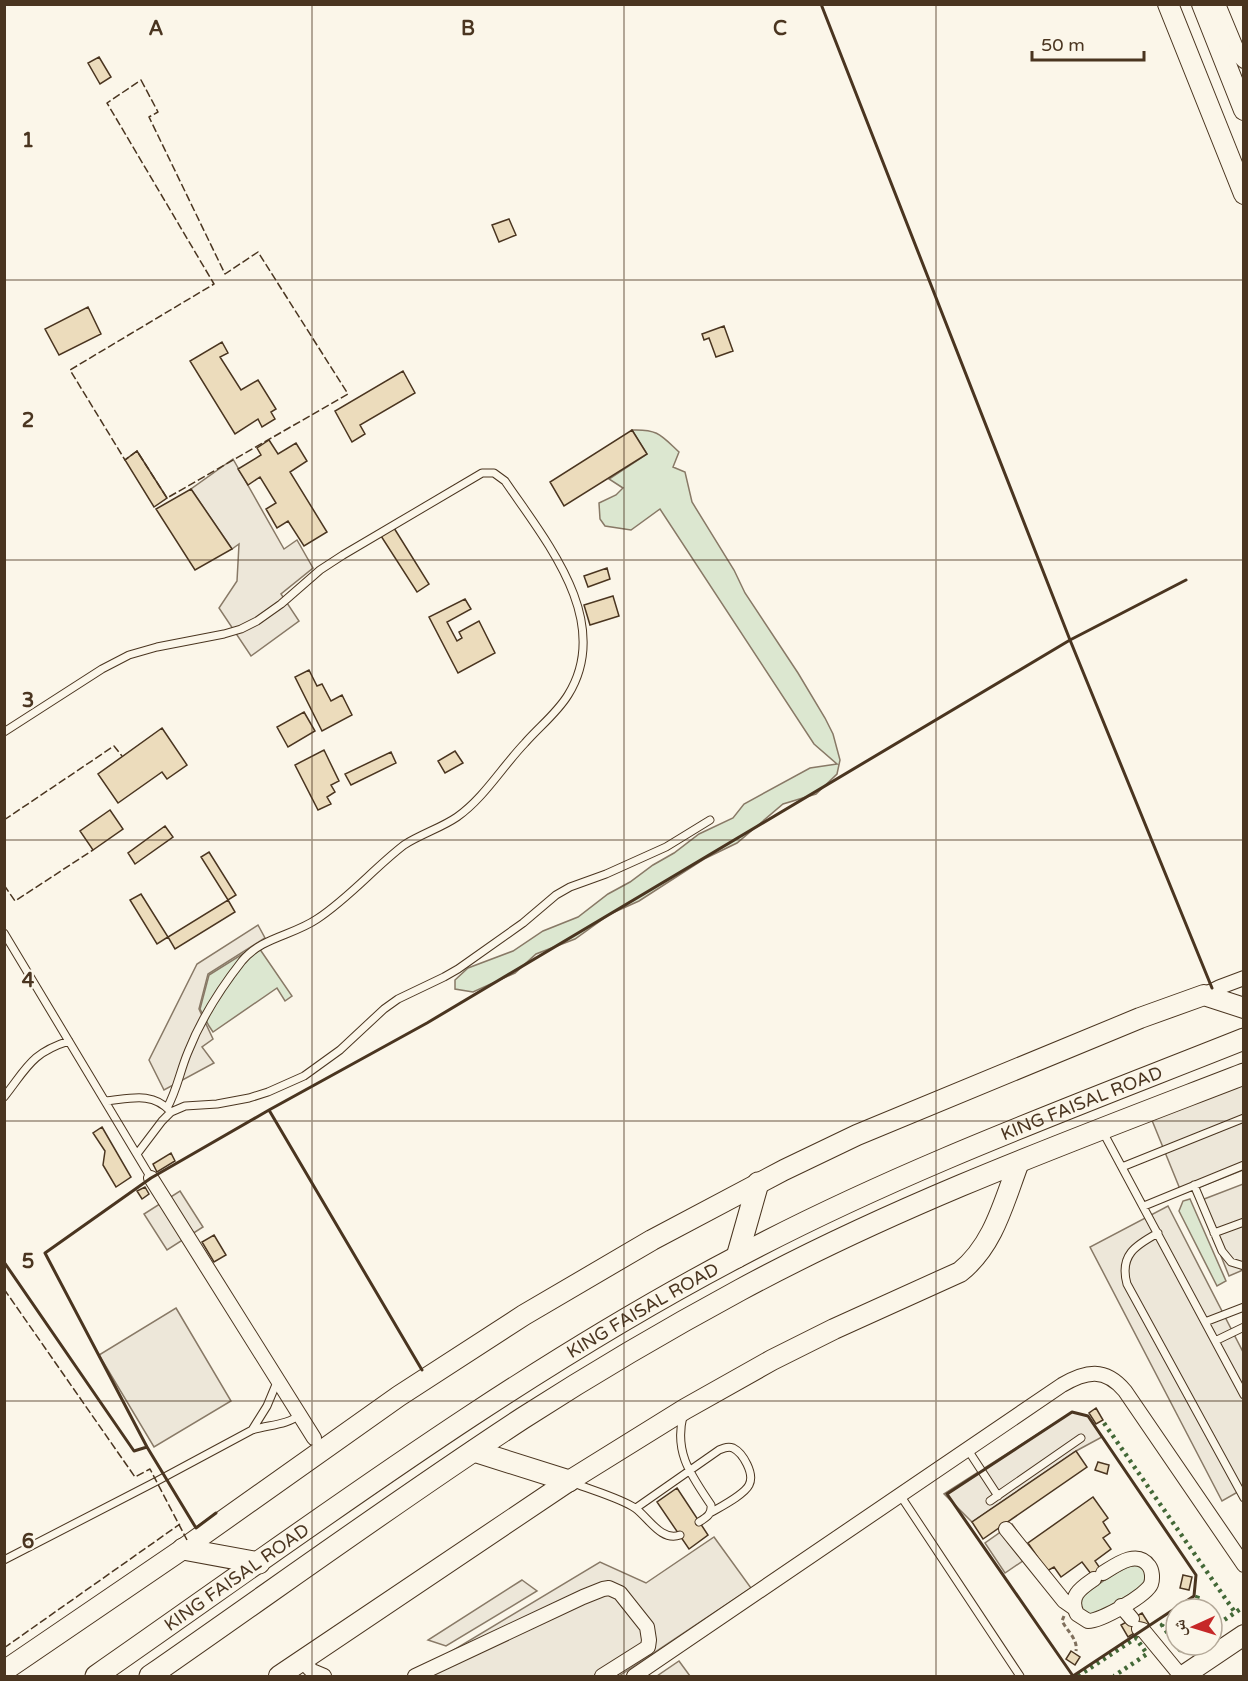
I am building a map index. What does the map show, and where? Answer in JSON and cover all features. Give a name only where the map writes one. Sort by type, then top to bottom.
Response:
[{"type":"main road","name":"KING FAISAL ROAD","points":[[96,1677],[507,1391],[663,1297],[793,1228],[909,1173],[1244,1039]]},
{"type":"main road","name":"KING FAISAL ROAD","points":[[150,1677],[524,1418],[679,1324],[742,1289],[859,1231],[964,1184],[1244,1074]]},
{"type":"main road","points":[[737,1257],[758,1184]]},
{"type":"main road","points":[[474,1451],[569,1481]]},
{"type":"main road","points":[[183,1549],[258,1563]]},
{"type":"street","points":[[1168,4],[1244,194]]},
{"type":"street","points":[[1202,4],[1244,110]]},
{"type":"street","points":[[1218,4],[1240,57],[1244,60]]},
{"type":"street","points":[[4,1671],[461,1354],[588,1276],[652,1240],[857,1135],[1140,1018],[1244,978]]},
{"type":"street","points":[[1204,995],[1244,1008]]},
{"type":"street","points":[[279,1677],[569,1481],[685,1409],[803,1344],[960,1272],[974,1260],[985,1245],[1019,1162]]},
{"type":"street","points":[[152,1178],[314,1438]]},
{"type":"street","points":[[634,1677],[1073,1379],[1087,1374],[1104,1375],[1119,1384],[1125,1391],[1244,1565]]},
{"type":"street","points":[[1006,1529],[1064,1601],[1074,1608],[1082,1619],[1088,1621],[1095,1621],[1143,1593],[1151,1584],[1152,1571],[1149,1565],[1138,1558],[1131,1558],[1099,1576],[1078,1591],[1074,1608]]},
{"type":"street","points":[[415,1677],[583,1596],[609,1588],[620,1593],[647,1627],[649,1640],[648,1647],[602,1677]]},
{"type":"street","points":[[1125,1604],[1182,1677],[1244,1635]]},
{"type":"street","points":[[302,1661],[312,1671],[324,1677]]},
{"type":"lane","points":[[4,732],[102,669],[129,655],[224,634],[257,621],[281,604],[320,570],[482,473],[494,474],[505,481],[555,554],[569,580],[584,642],[577,677],[568,695],[468,808],[446,824],[404,845],[318,918],[298,930],[270,939],[247,956],[204,1017],[190,1047],[169,1110],[137,1154]]},
{"type":"lane","points":[[169,1110],[249,1098],[304,1076],[340,1050],[384,1009],[398,999],[458,969],[523,923],[556,895],[666,847],[710,820]]},
{"type":"lane","points":[[4,933],[152,1178]]},
{"type":"lane","points":[[4,1097],[23,1070],[37,1057],[69,1041]]},
{"type":"lane","points":[[105,1101],[148,1098],[156,1100],[169,1110]]},
{"type":"lane","points":[[1122,1167],[1244,1118]]},
{"type":"lane","points":[[1102,1129],[1244,1395]]},
{"type":"lane","points":[[1144,1206],[1244,1165]]},
{"type":"lane","points":[[1194,1185],[1226,1257],[1231,1262],[1244,1266]]},
{"type":"lane","points":[[1214,1233],[1244,1222]]},
{"type":"lane","points":[[1158,1233],[1139,1243],[1129,1254],[1125,1269],[1127,1284],[1244,1498]]},
{"type":"lane","points":[[1205,1322],[1244,1306]]},
{"type":"lane","points":[[1215,1341],[1244,1327]]},
{"type":"lane","points":[[252,1430],[267,1406],[278,1381]]},
{"type":"lane","points":[[685,1409],[681,1430],[684,1460],[688,1471],[711,1504],[710,1513]]},
{"type":"lane","points":[[4,1560],[252,1430],[290,1421],[299,1415]]},
{"type":"lane","points":[[990,1501],[1081,1438]]},
{"type":"lane","points":[[636,1508],[719,1450],[728,1447],[737,1451],[750,1470],[751,1479],[748,1487],[699,1522]]},
{"type":"lane","points":[[968,1450],[998,1496]]},
{"type":"lane","points":[[569,1481],[636,1508],[665,1535],[674,1537],[680,1535]]},
{"type":"lane","points":[[900,1495],[1020,1677]]},
{"type":"green space","points":[[632,430],[654,432],[679,452],[673,467],[685,472],[692,502],[734,570],[745,593],[798,673],[833,734],[840,760],[837,774],[816,794],[783,804],[737,843],[704,859],[639,901],[610,914],[575,939],[536,954],[515,973],[473,992],[455,989],[455,980],[468,968],[513,951],[543,931],[578,917],[608,894],[674,853],[699,834],[733,818],[744,804],[810,768],[837,764],[814,744],[660,509],[631,530],[605,526],[600,519],[599,503],[616,495],[623,488],[609,479],[647,454]]},
{"type":"green space","points":[[257,945],[292,996],[285,1001],[277,988],[213,1032],[200,1009],[209,975]]},
{"type":"green space","points":[[1190,1199],[1226,1281],[1217,1286],[1179,1211],[1183,1201]]},
{"type":"green space","points":[[1132,1564],[1141,1566],[1146,1573],[1145,1582],[1140,1588],[1098,1614],[1089,1615],[1082,1610],[1080,1598]]},
{"type":"shaded area","points":[[233,459],[284,549],[297,540],[313,568],[281,594],[299,621],[251,656],[219,608],[237,581],[239,544],[232,549],[191,489]]},
{"type":"shaded area","points":[[258,925],[265,938],[208,974],[199,1009],[213,1039],[202,1047],[214,1063],[164,1090],[149,1060],[197,964]]},
{"type":"shaded area","points":[[1243,1075],[1243,1170],[1182,1194],[1149,1113]]},
{"type":"shaded area","points":[[1243,1184],[1243,1270],[1229,1276],[1199,1201]]},
{"type":"shaded area","points":[[180,1191],[203,1227],[167,1250],[144,1214]]},
{"type":"shaded area","points":[[1168,1206],[1243,1352],[1243,1489],[1222,1501],[1090,1247]]},
{"type":"shaded area","points":[[176,1308],[231,1401],[154,1447],[99,1355]]},
{"type":"shaded area","points":[[1072,1412],[1088,1416],[1102,1437],[1076,1451],[972,1522],[944,1494]]},
{"type":"shaded area","points":[[1012,1524],[1033,1554],[1005,1573],[985,1543]]},
{"type":"shaded area","points":[[714,1537],[751,1588],[619,1676],[434,1676],[427,1666],[600,1562],[646,1583]]},
{"type":"shaded area","points":[[522,1580],[537,1591],[446,1646],[428,1640]]},
{"type":"shaded area","points":[[679,1661],[690,1676],[657,1676]]},
{"type":"building","points":[[99,57],[111,77],[100,84],[88,63]]},
{"type":"building","points":[[509,219],[516,235],[499,242],[492,225]]},
{"type":"building","points":[[88,307],[101,334],[59,355],[45,329]]},
{"type":"building","points":[[724,326],[733,351],[716,357],[709,338],[704,340],[702,334]]},
{"type":"building","points":[[222,342],[228,353],[220,357],[241,390],[258,380],[276,409],[271,412],[275,419],[262,427],[258,419],[235,434],[190,361]]},
{"type":"building","points":[[403,371],[415,393],[360,425],[365,434],[352,442],[335,411]]},
{"type":"building","points":[[632,430],[647,454],[564,506],[550,482]]},
{"type":"building","points":[[269,440],[278,454],[296,443],[307,461],[290,472],[327,532],[304,546],[288,521],[277,528],[266,509],[276,503],[260,477],[248,485],[238,469],[261,455],[257,448]]},
{"type":"building","points":[[137,451],[167,498],[154,507],[125,460]]},
{"type":"building","points":[[191,489],[232,549],[195,570],[156,509]]},
{"type":"building","points":[[394,528],[429,584],[417,592],[381,536]]},
{"type":"building","points":[[607,568],[610,579],[588,587],[584,576]]},
{"type":"building","points":[[613,596],[619,616],[590,625],[584,605]]},
{"type":"building","points":[[465,599],[471,609],[447,622],[457,641],[462,638],[459,632],[479,621],[495,653],[458,673],[429,617]]},
{"type":"building","points":[[309,670],[317,686],[322,684],[331,701],[342,695],[352,715],[322,731],[295,677]]},
{"type":"building","points":[[304,712],[315,731],[288,747],[277,727]]},
{"type":"building","points":[[162,728],[187,765],[167,779],[162,772],[118,803],[98,774]]},
{"type":"building","points":[[324,750],[339,781],[331,785],[335,792],[327,797],[331,804],[318,810],[295,765]]},
{"type":"building","points":[[455,751],[463,763],[445,773],[438,761]]},
{"type":"building","points":[[391,752],[396,763],[351,785],[345,774]]},
{"type":"building","points":[[110,810],[123,829],[93,850],[80,831]]},
{"type":"building","points":[[165,826],[173,837],[135,864],[128,853]]},
{"type":"building","points":[[209,852],[236,895],[228,900],[201,857]]},
{"type":"building","points":[[141,894],[168,937],[157,944],[130,900]]},
{"type":"building","points":[[228,900],[235,912],[175,949],[168,937]]},
{"type":"building","points":[[102,1127],[131,1177],[116,1187],[103,1165],[105,1151],[93,1133]]},
{"type":"building","points":[[171,1153],[175,1161],[157,1172],[153,1164]]},
{"type":"building","points":[[145,1187],[149,1194],[142,1199],[137,1191]]},
{"type":"building","points":[[214,1235],[226,1255],[214,1262],[202,1242]]},
{"type":"building","points":[[1096,1408],[1103,1420],[1096,1424],[1089,1413]]},
{"type":"building","points":[[1076,1451],[1087,1467],[983,1539],[972,1522]]},
{"type":"building","points":[[1098,1462],[1109,1465],[1107,1474],[1095,1470]]},
{"type":"building","points":[[677,1488],[708,1535],[689,1549],[657,1502]]},
{"type":"building","points":[[1093,1497],[1108,1518],[1103,1522],[1110,1533],[1103,1538],[1111,1549],[1095,1561],[1106,1577],[1098,1583],[1082,1562],[1061,1577],[1054,1567],[1047,1571],[1028,1543]]},
{"type":"building","points":[[1183,1575],[1192,1577],[1189,1590],[1180,1588]]},
{"type":"building","points":[[1142,1613],[1149,1624],[1128,1637],[1121,1625]]},
{"type":"building","points":[[1071,1651],[1080,1657],[1075,1665],[1066,1659]]},
{"type":"hedge","points":[[1104,1423],[1234,1611]]},
{"type":"hedge","points":[[1197,1597],[1199,1592]]},
{"type":"hedge","points":[[1224,1620],[1242,1608]]},
{"type":"hedge","points":[[1164,1624],[1162,1625],[1164,1628]]},
{"type":"hedge","points":[[1078,1676],[1136,1638],[1147,1654],[1114,1676]]},
{"type":"fence","points":[[141,80],[158,112],[149,117],[225,274],[258,252],[348,394],[167,498],[137,451],[125,460],[70,370],[214,284],[107,103],[141,80]]},
{"type":"fence","points":[[4,820],[114,746],[122,756]]},
{"type":"fence","points":[[4,885],[15,901],[93,850]]},
{"type":"fence","points":[[4,1289],[135,1477],[150,1469],[187,1540]]},
{"type":"fence","points":[[4,1648],[180,1524]]},
{"type":"wall","points":[[147,1447],[45,1253],[151,1178],[427,1023],[1070,640],[821,4]]},
{"type":"wall","points":[[1186,580],[1070,640],[1212,988]]},
{"type":"wall","points":[[269,1110],[422,1370]]},
{"type":"wall","points":[[4,1262],[134,1451],[147,1447],[196,1528],[216,1513]]},
{"type":"wall","points":[[1072,1412],[1088,1416],[1196,1575],[1194,1596],[1073,1676],[947,1494],[1072,1412]]}]
